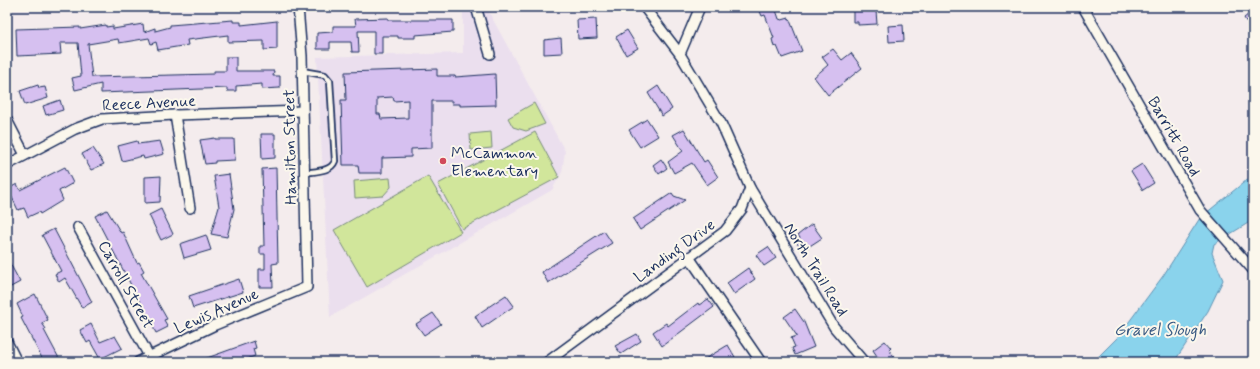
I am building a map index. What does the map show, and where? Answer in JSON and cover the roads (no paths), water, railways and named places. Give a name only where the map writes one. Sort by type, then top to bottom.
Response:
[{"type":"street","name":"Hamilton Street","points":[[298,7],[302,71],[307,287]]},
{"type":"street","points":[[476,7],[490,54]]},
{"type":"street","points":[[644,7],[680,54],[721,123],[750,188]]},
{"type":"street","points":[[680,54],[700,7]]},
{"type":"street","name":"Barritt Road","points":[[1084,7],[1200,210],[1253,270]]},
{"type":"street","name":"Reece Avenue","points":[[7,165],[93,121],[114,117],[303,111]]},
{"type":"street","points":[[175,114],[190,208]]},
{"type":"street","points":[[7,120],[25,155]]},
{"type":"street","name":"Landing Drive","points":[[547,362],[726,231],[742,210],[750,188]]},
{"type":"street","name":"North Trail Road","points":[[750,188],[834,327],[864,362]]},
{"type":"street","name":"Carroll Street","points":[[78,227],[149,356]]},
{"type":"street","points":[[689,257],[761,362]]},
{"type":"street","name":"Lewis Avenue","points":[[138,362],[215,325],[307,287]]},
{"type":"street","points":[[7,342],[17,362]]},
{"type":"lane","points":[[302,71],[325,74],[330,81],[334,161],[333,165],[328,168],[304,173]]},
{"type":"water","name":"Gravel Slough","points":[[1253,175],[1253,220],[1214,244],[1212,253],[1223,280],[1208,311],[1174,362],[1093,362],[1117,338],[1163,276],[1200,218]]},
{"type":"place","name":"McCammon Elementary","points":[[443,161]]}]
